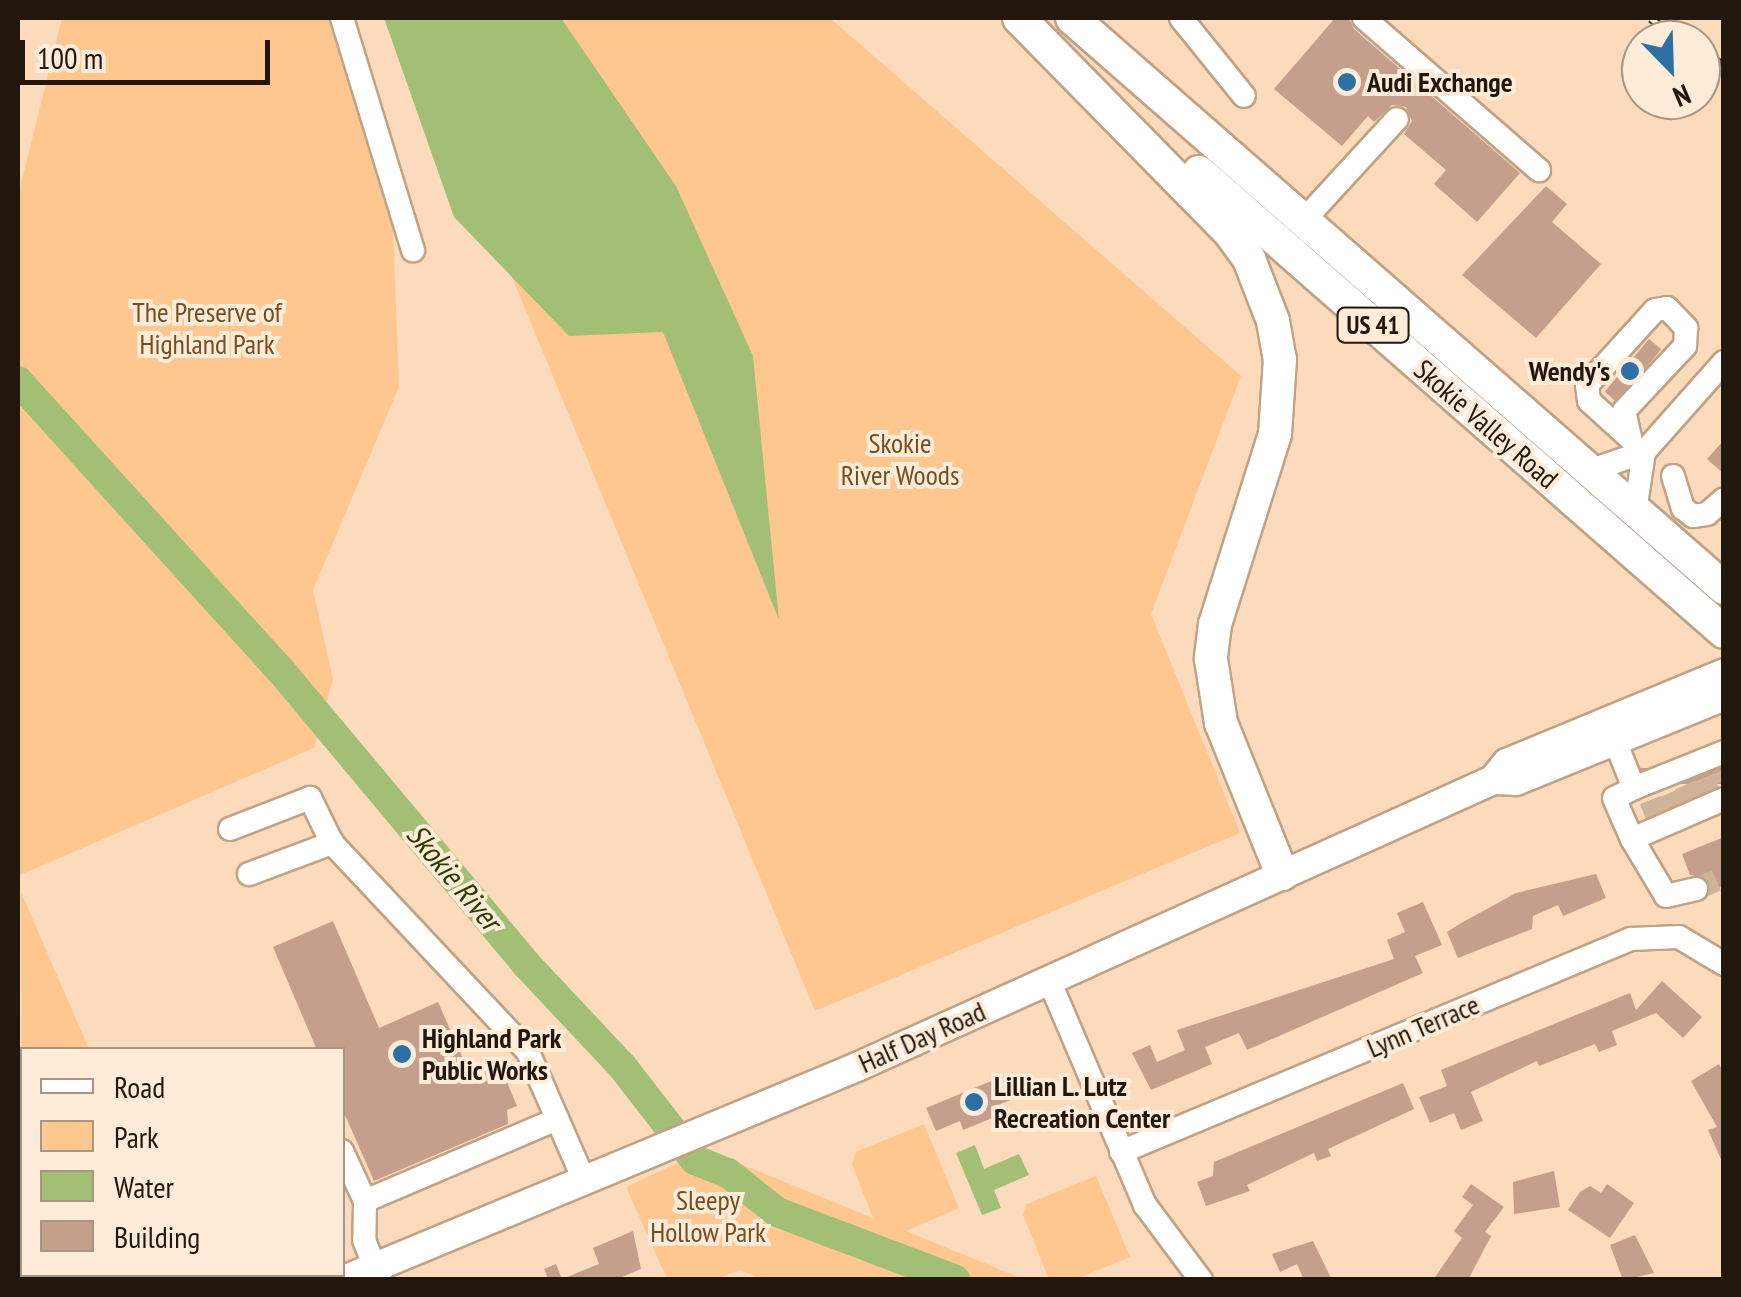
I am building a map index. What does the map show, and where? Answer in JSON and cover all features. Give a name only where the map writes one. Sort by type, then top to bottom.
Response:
[{"type":"highway","name":"Skokie Valley Road","points":[[1021,18],[1724,632]]},
{"type":"highway","points":[[1021,18],[1231,234],[1249,258],[1272,321],[1280,359],[1275,434],[1215,624],[1211,659],[1222,723],[1282,874]]},
{"type":"highway","name":"Skokie Valley Road","points":[[1072,18],[1724,588]]},
{"type":"main road","name":"Half Day Road","points":[[1494,780],[1506,763],[1724,673]]},
{"type":"main road","name":"Half Day Road","points":[[344,1280],[378,1273],[584,1180],[714,1128],[1494,780],[1516,781],[1724,696]]},
{"type":"street","points":[[342,18],[413,250]]},
{"type":"street","points":[[1181,18],[1244,96]]},
{"type":"street","points":[[1364,18],[1540,170]]},
{"type":"street","points":[[1304,220],[1396,119]]},
{"type":"street","points":[[1636,511],[1637,445],[1624,411],[1684,346],[1686,328],[1667,308],[1655,310],[1588,384],[1589,401],[1637,445]]},
{"type":"street","points":[[1590,471],[1637,445],[1724,362]]},
{"type":"street","points":[[1673,476],[1683,508],[1692,516],[1708,514],[1724,499]]},
{"type":"street","points":[[1615,741],[1685,790]]},
{"type":"street","points":[[1685,790],[1614,798],[1632,839],[1666,896],[1696,889]]},
{"type":"street","points":[[1632,839],[1685,790]]},
{"type":"street","points":[[230,829],[310,798],[332,843],[528,1052],[584,1180]]},
{"type":"street","points":[[249,874],[332,843]]},
{"type":"street","name":"Lynn Terrace","points":[[1121,1152],[1631,939],[1679,936],[1724,964]]},
{"type":"street","points":[[1049,980],[1145,1205],[1201,1280]]},
{"type":"street","points":[[365,1201],[557,1119]]},
{"type":"street","points":[[345,1158],[365,1201],[364,1240],[378,1273]]},
{"type":"green space","name":"The Preserve of Highland Park","points":[[62,18],[349,18],[391,176],[399,387],[313,590],[333,679],[314,748],[18,876],[18,196]]},
{"type":"green space","name":"Skokie River Woods","points":[[405,18],[830,18],[1241,376],[1151,614],[1240,833],[815,1011]]},
{"type":"green space","points":[[21,892],[88,1047],[22,1047]]},
{"type":"green space","name":"Sleepy Hollow Park","points":[[924,1124],[959,1208],[906,1231],[1023,1279],[762,1279],[740,1270],[716,1279],[667,1279],[626,1187],[706,1150],[873,1218],[852,1164],[856,1152]]},
{"type":"green space","points":[[1096,1176],[1130,1257],[1076,1279],[1049,1279],[1023,1215],[1027,1204]]},
{"type":"water","points":[[384,18],[561,18],[676,186],[753,356],[779,620],[663,332],[569,336],[454,217]]},
{"type":"water","points":[[975,1145],[984,1169],[1019,1154],[1029,1175],[994,1190],[1001,1208],[982,1215],[956,1153]]},
{"type":"building","points":[[1335,18],[1349,18],[1354,29],[1520,173],[1477,222],[1434,184],[1446,170],[1404,134],[1412,121],[1406,107],[1392,105],[1374,122],[1368,116],[1342,146],[1274,89]]},
{"type":"building","points":[[1546,186],[1567,204],[1552,222],[1601,264],[1536,338],[1462,275]]},
{"type":"building","points":[[1649,339],[1661,349],[1617,402],[1605,392]]},
{"type":"building","points":[[1724,440],[1724,474],[1707,459]]},
{"type":"building","points":[[1627,768],[1724,768],[1724,784],[1627,784]]},
{"type":"building","points":[[1724,837],[1724,886],[1711,891],[1706,878],[1690,875],[1682,854]]},
{"type":"building","points":[[1596,874],[1606,898],[1563,916],[1558,905],[1533,916],[1532,929],[1458,958],[1447,932],[1463,922],[1516,893]]},
{"type":"building","points":[[1423,902],[1442,945],[1415,956],[1423,973],[1247,1050],[1239,1033],[1205,1047],[1212,1064],[1151,1090],[1132,1053],[1150,1045],[1157,1062],[1185,1050],[1177,1030],[1394,959],[1387,940],[1405,932],[1397,913]]},
{"type":"building","name":"Highland Park Public Works","points":[[333,921],[379,1028],[438,1002],[468,1070],[497,1058],[517,1106],[507,1110],[508,1124],[374,1181],[345,1115],[345,1047],[316,1047],[273,947]]},
{"type":"building","points":[[1662,981],[1702,1017],[1683,1038],[1656,1013],[1612,1031],[1617,1045],[1599,1052],[1595,1044],[1539,1066],[1537,1061],[1471,1092],[1483,1121],[1461,1130],[1454,1113],[1430,1123],[1419,1097],[1447,1086],[1441,1070],[1630,993],[1636,1010]]},
{"type":"building","points":[[1719,1064],[1724,1074],[1724,1166],[1708,1130],[1717,1127],[1691,1081]]},
{"type":"building","name":"Lillian L. Lutz Recreation Center","points":[[1013,1072],[1023,1095],[998,1105],[1002,1114],[963,1130],[960,1121],[936,1131],[926,1108]]},
{"type":"building","points":[[1403,1083],[1414,1109],[1328,1149],[1331,1156],[1317,1161],[1314,1153],[1247,1185],[1250,1191],[1206,1206],[1197,1182],[1213,1176],[1214,1162]]},
{"type":"building","points":[[1554,1171],[1560,1207],[1514,1214],[1513,1182]]},
{"type":"building","points":[[1471,1184],[1504,1207],[1485,1232],[1491,1236],[1468,1280],[1433,1280],[1462,1238],[1454,1231],[1473,1205],[1462,1197]]},
{"type":"building","points":[[1607,1184],[1634,1203],[1610,1238],[1568,1210],[1580,1192],[1590,1186],[1601,1193]]},
{"type":"building","points":[[633,1231],[641,1269],[615,1280],[549,1280],[544,1269],[556,1264],[562,1279],[599,1264],[593,1248]]},
{"type":"building","points":[[1635,1235],[1654,1273],[1623,1280],[1610,1245]]},
{"type":"building","points":[[1313,1241],[1332,1280],[1304,1280],[1297,1264],[1280,1272],[1272,1254]]},
{"type":"waterway","name":"Skokie River","points":[[18,381],[282,672],[527,965],[622,1066],[695,1160],[728,1173],[777,1212],[956,1280]]},
{"type":"tunnel","points":[[1720,771],[1724,780]]},
{"type":"tunnel","points":[[1703,778],[1709,793]]},
{"type":"tunnel","points":[[1685,785],[1692,801]]},
{"type":"tunnel","points":[[1669,793],[1675,807]]},
{"type":"tunnel","points":[[1650,800],[1656,815]]},
{"type":"tunnel","points":[[1696,889],[1724,877]]},
{"type":"place","name":"Audi Exchange","points":[[1347,82]]},
{"type":"place","name":"Wendy's","points":[[1630,371]]},
{"type":"place","name":"Highland Park Public Works","points":[[402,1054]]},
{"type":"place","name":"Lillian L. Lutz Recreation Center","points":[[974,1102]]}]
